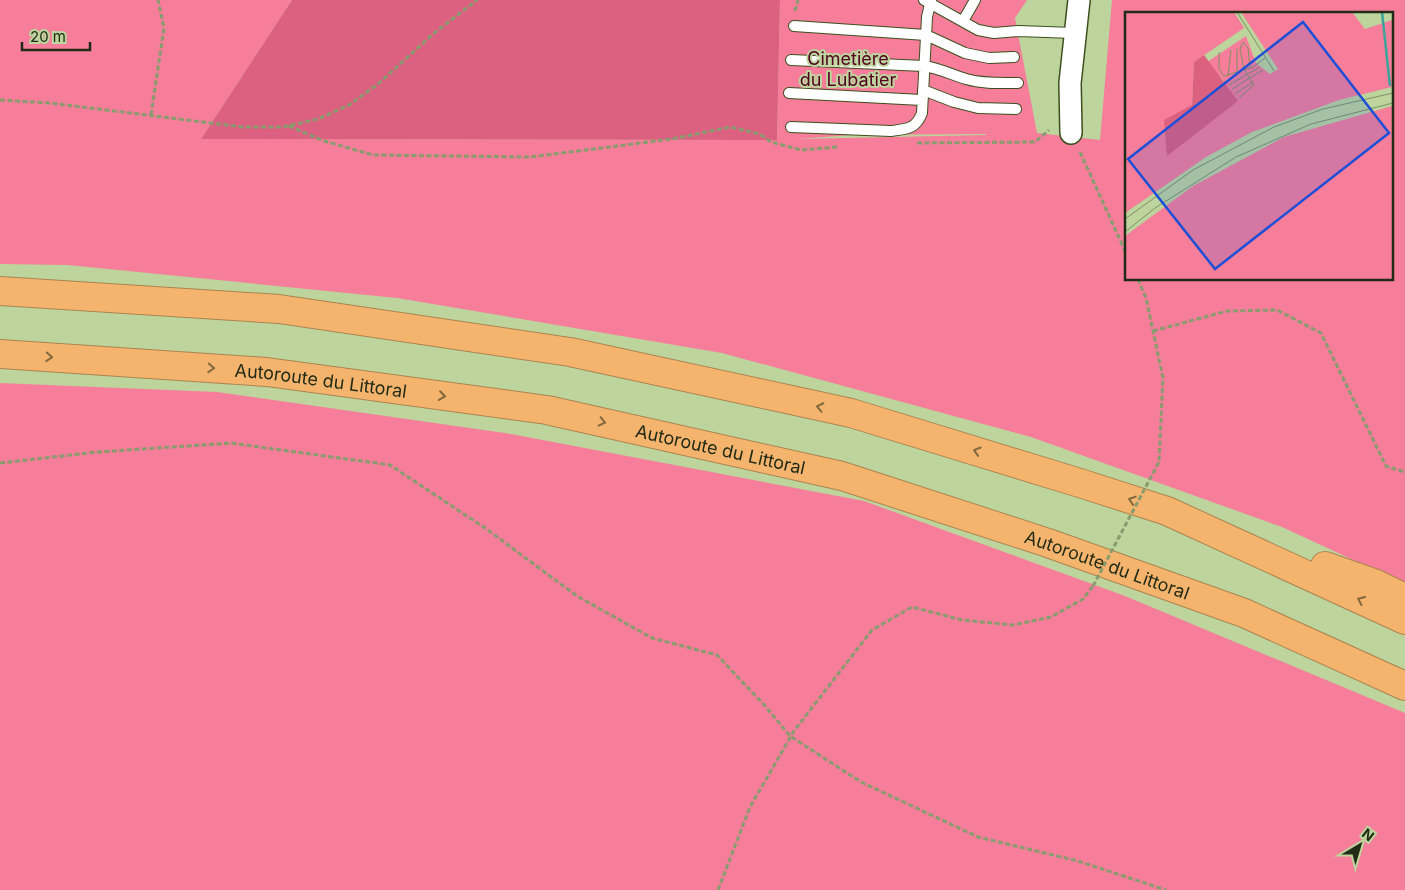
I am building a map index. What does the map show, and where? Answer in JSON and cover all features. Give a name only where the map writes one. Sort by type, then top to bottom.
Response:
[{"type":"highway","points":[[0,291],[279,308],[570,352],[851,413],[1167,511],[1376,584],[1405,598]]},
{"type":"highway","name":"Autoroute du Littoral","points":[[0,354],[267,372],[546,410],[842,476],[1048,542],[1244,613],[1405,686]]},
{"type":"highway","points":[[1167,511],[1405,620]]},
{"type":"street","points":[[1071,126],[1070,83],[1079,0]]},
{"type":"lane","points":[[963,21],[975,0]]},
{"type":"lane","points":[[791,127],[891,131],[908,129],[919,122],[922,112],[928,1],[978,30],[994,33],[1018,31],[1074,33]]},
{"type":"lane","points":[[794,26],[926,35],[965,53],[989,58],[1014,57]]},
{"type":"lane","points":[[791,60],[924,66],[938,68],[967,80],[990,83],[1018,83]]},
{"type":"lane","points":[[789,93],[922,95],[978,108],[1016,109]]},
{"type":"path","points":[[151,116],[164,28],[158,0]]},
{"type":"path","points":[[0,100],[50,103],[243,127],[283,128],[318,119],[348,105],[378,84],[433,34],[478,0]]},
{"type":"path","points":[[910,143],[1035,142],[1060,121],[1071,126],[1125,252]]},
{"type":"path","points":[[289,126],[324,141],[373,155],[530,157],[672,139],[730,127],[760,134],[771,142],[801,150],[841,147]]},
{"type":"path","points":[[718,890],[750,807],[790,736],[872,630],[912,607],[962,620],[1013,625],[1051,617],[1083,599],[1093,586],[1159,462],[1163,378],[1146,298],[1138,280]]},
{"type":"path","points":[[1153,331],[1227,311],[1277,310],[1321,333],[1386,466],[1405,472]]},
{"type":"path","points":[[0,463],[97,452],[231,443],[390,465],[485,528],[577,596],[652,638],[717,655],[766,707],[790,736],[861,782],[978,837],[1078,861],[1166,890]]},
{"type":"green space","name":"Cimetière du Lubatier","points":[[0,0],[292,0],[201,139],[777,140],[780,0],[1027,0],[1015,18],[1037,133],[1100,140],[1112,0],[1405,0],[1405,584],[1282,527],[1031,437],[722,353],[397,298],[68,265],[0,264]],"holes":[[[852,135],[986,135],[797,139]]]},
{"type":"green space","points":[[0,383],[217,392],[511,434],[864,501],[1125,596],[1405,713],[1405,890],[0,890]]},
{"type":"shaded area","points":[[292,0],[780,0],[777,140],[201,139]]}]
